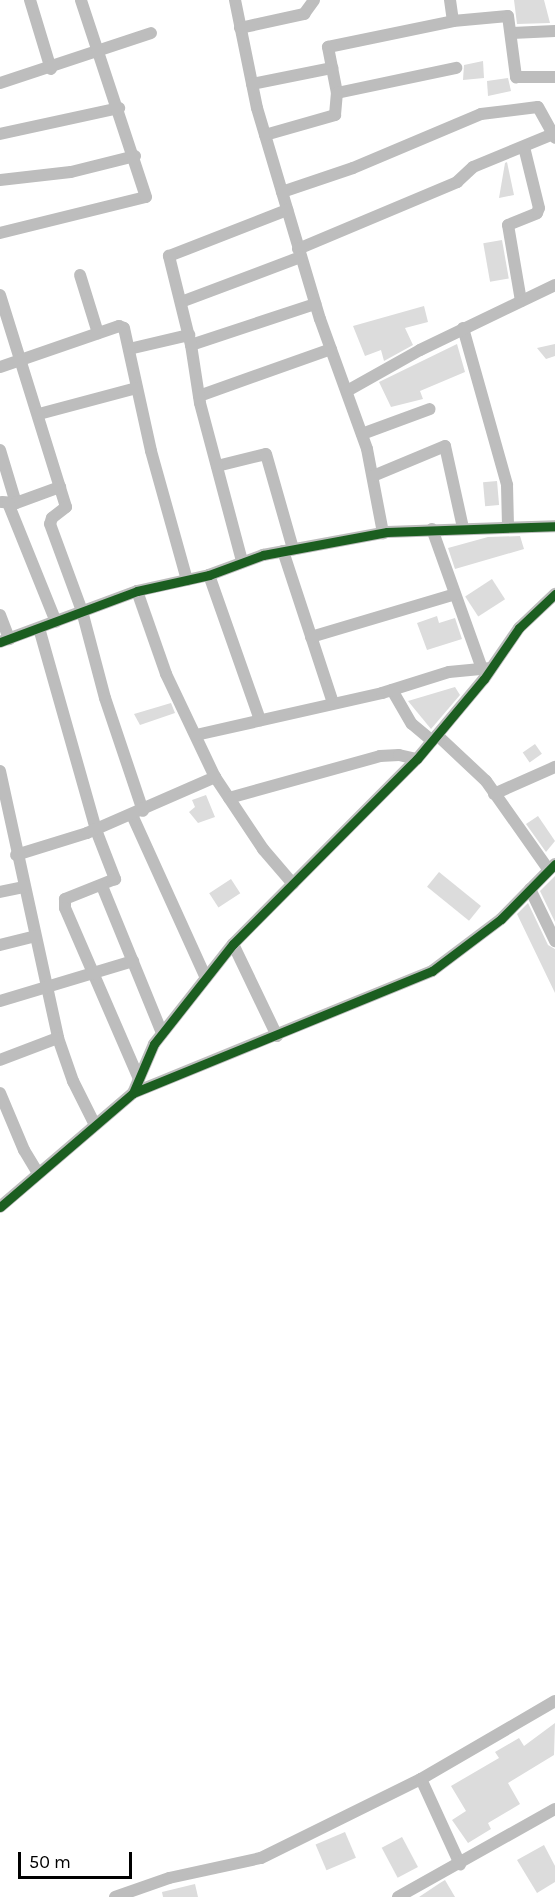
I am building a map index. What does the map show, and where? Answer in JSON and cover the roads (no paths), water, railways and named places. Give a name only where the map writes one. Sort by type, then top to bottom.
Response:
[{"type":"street","points":[[30,0],[51,69]]},
{"type":"street","points":[[0,233],[146,197],[101,51],[81,0]]},
{"type":"street","points":[[235,0],[265,135],[315,304],[362,434],[374,476],[383,533]]},
{"type":"street","points":[[450,0],[453,21]]},
{"type":"street","points":[[240,28],[304,14],[313,1]]},
{"type":"street","points":[[265,135],[335,115],[337,93],[328,47],[453,21],[508,16],[516,77],[555,77]]},
{"type":"street","points":[[512,33],[555,31]]},
{"type":"street","points":[[0,83],[51,69],[151,33]]},
{"type":"street","points":[[252,84],[332,68]]},
{"type":"street","points":[[337,93],[456,68]]},
{"type":"street","points":[[181,302],[300,253],[457,183],[473,167],[524,147],[553,131],[538,107],[481,114],[353,168],[282,192]]},
{"type":"street","points":[[0,134],[119,108]]},
{"type":"street","points":[[521,301],[508,225],[537,213],[539,208],[524,147]]},
{"type":"street","points":[[0,180],[63,173],[135,156]]},
{"type":"street","points":[[242,561],[199,396],[190,340],[169,260],[170,252],[287,210]]},
{"type":"street","points":[[80,275],[98,333]]},
{"type":"street","points":[[347,391],[463,328],[555,285]]},
{"type":"street","points":[[0,295],[22,359],[66,507],[52,518],[50,524],[82,612],[137,813],[206,978]]},
{"type":"street","points":[[129,349],[190,340],[315,304]]},
{"type":"street","points":[[0,366],[121,326],[129,349],[187,580]]},
{"type":"street","points":[[463,328],[507,485],[508,527]]},
{"type":"street","points":[[199,396],[331,349]]},
{"type":"street","points":[[39,414],[138,388]]},
{"type":"street","points":[[362,434],[430,410]]},
{"type":"street","points":[[374,476],[445,446],[463,528]]},
{"type":"street","points":[[0,450],[8,502],[56,621]]},
{"type":"street","points":[[217,466],[266,454],[311,637],[333,704]]},
{"type":"street","points":[[8,502],[60,486]]},
{"type":"street","points":[[0,615],[4,641],[137,591],[209,575],[242,561],[288,550],[383,533],[432,529],[555,526]]},
{"type":"street","points":[[432,529],[455,594],[487,668]]},
{"type":"street","points":[[209,575],[261,720]]},
{"type":"street","points":[[137,591],[166,674],[215,777],[263,849],[293,884]]},
{"type":"street","points":[[311,637],[455,594]]},
{"type":"street","points":[[133,1093],[162,1033],[233,944],[417,759],[519,628],[555,594]]},
{"type":"street","points":[[39,628],[96,830],[114,873],[114,881],[65,899],[65,908],[91,975],[139,1079]]},
{"type":"street","points":[[196,735],[392,690],[449,672],[487,668]]},
{"type":"street","points":[[0,1206],[94,1122],[133,1093],[432,971],[501,919],[551,867],[480,775],[435,738],[412,723],[392,690]]},
{"type":"street","points":[[229,798],[380,756],[399,754],[417,759]]},
{"type":"street","points":[[494,794],[555,767]]},
{"type":"street","points":[[0,771],[6,835],[16,855],[58,1038],[73,1081],[94,1122]]},
{"type":"street","points":[[16,855],[96,830],[215,777]]},
{"type":"street","points":[[102,886],[162,1033]]},
{"type":"street","points":[[0,892],[24,887]]},
{"type":"street","points":[[530,889],[555,941]]},
{"type":"street","points":[[0,945],[35,936]]},
{"type":"street","points":[[233,944],[277,1036]]},
{"type":"street","points":[[0,1001],[133,961]]},
{"type":"street","points":[[0,1060],[58,1038]]},
{"type":"street","points":[[0,1093],[24,1150],[38,1173]]},
{"type":"street","points":[[115,1897],[141,1892],[261,1858],[420,1779],[555,1701]]},
{"type":"street","points":[[420,1779],[460,1864]]},
{"type":"street","points":[[398,1897],[555,1809]]}]
